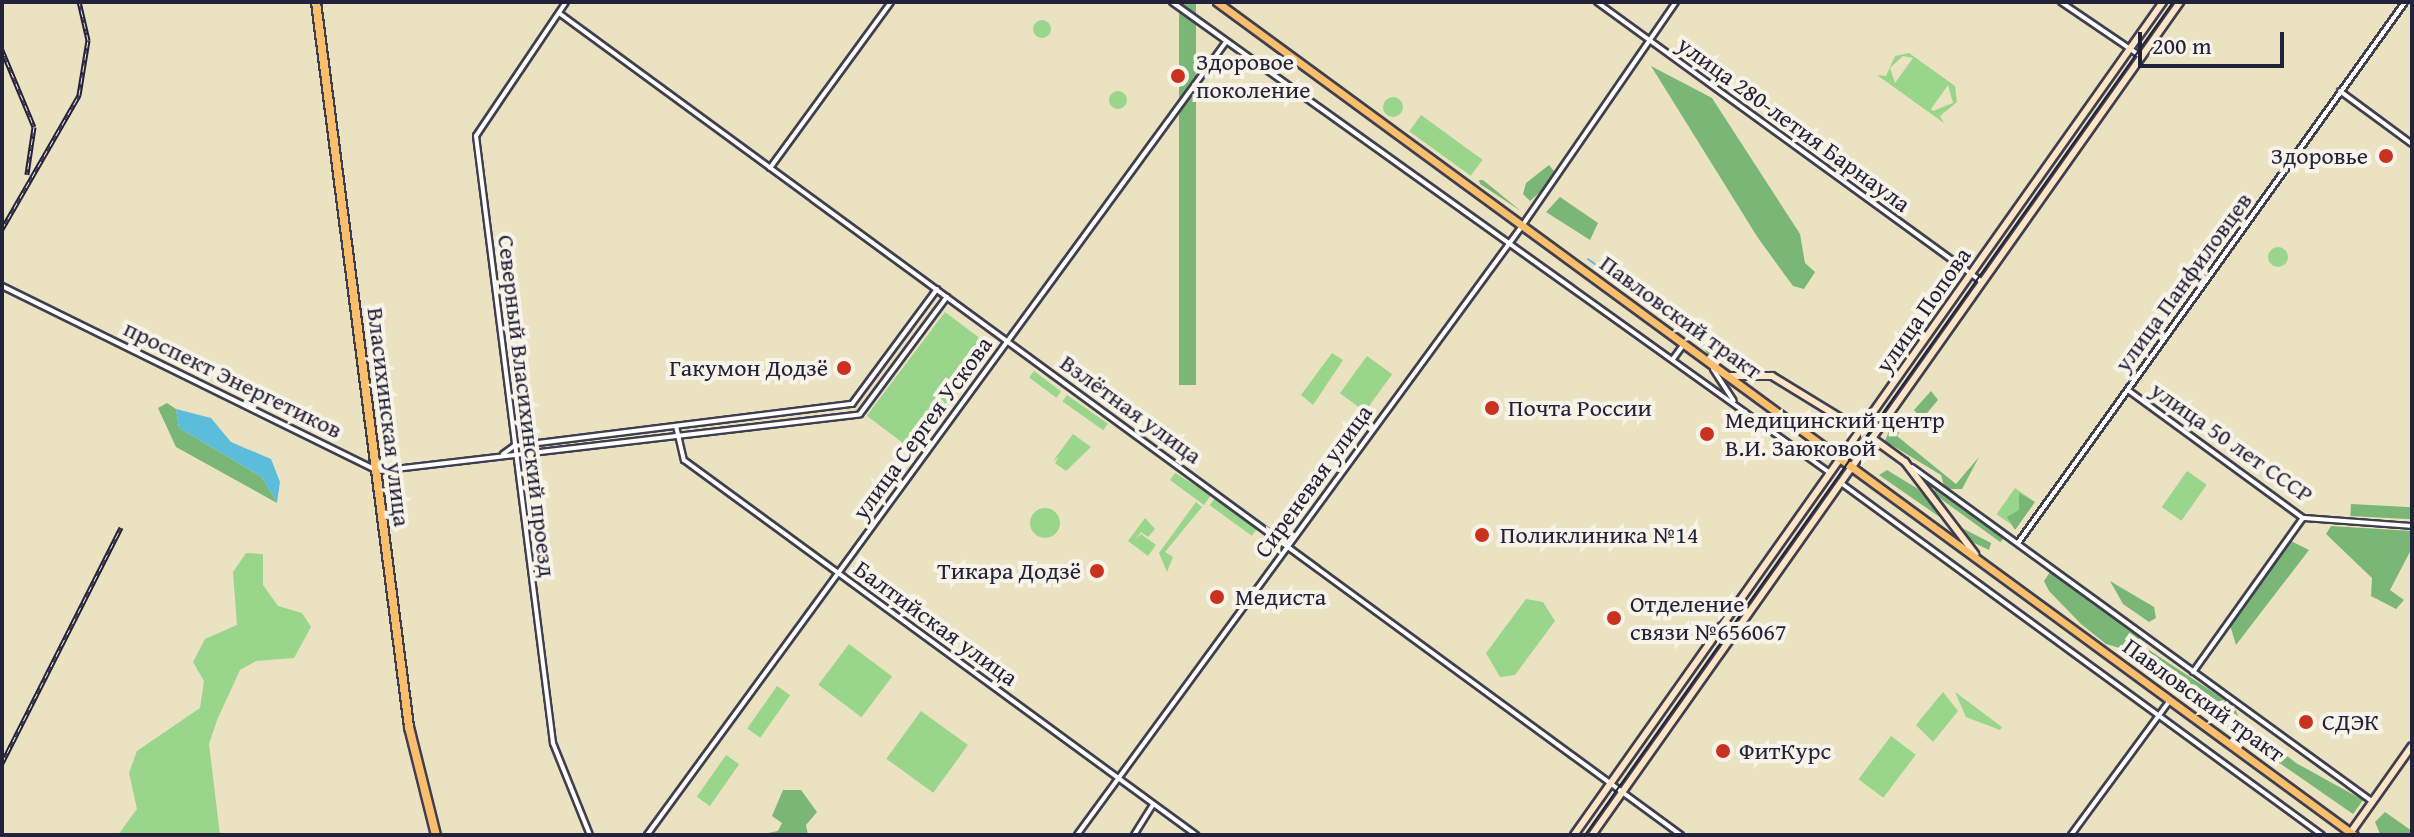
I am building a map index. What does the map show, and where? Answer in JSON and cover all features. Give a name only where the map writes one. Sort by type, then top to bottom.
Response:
[{"type":"highway","name":"Власихинская улица","points":[[316,2],[414,762],[436,835]]},
{"type":"main road","name":"Павловский тракт","points":[[1217,2],[2351,834]]},
{"type":"main road","name":"улица Попова","points":[[1574,835],[2163,2]]},
{"type":"main road","name":"улица Попова","points":[[1592,835],[2180,2]]},
{"type":"main road","points":[[1929,332],[1941,340]]},
{"type":"main road","points":[[1728,376],[1772,376],[1860,430]]},
{"type":"main road","points":[[1872,438],[1905,462],[1986,565]]},
{"type":"main road","points":[[1743,595],[1755,603]]},
{"type":"main road","points":[[2351,834],[2412,746]]},
{"type":"street","name":"Северный Власихинский проезд","points":[[566,2],[476,136],[553,743],[590,835]]},
{"type":"street","points":[[770,168],[891,2]]},
{"type":"street","points":[[1172,2],[1481,229],[1511,241],[1830,473]]},
{"type":"street","name":"улица 280-летия Барнаула","points":[[1597,2],[1982,282]]},
{"type":"street","name":"Сиреневая улица","points":[[1077,835],[1522,226],[1676,2]]},
{"type":"street","points":[[2061,2],[2142,57]]},
{"type":"street","name":"улица Панфиловцев","points":[[2018,543],[2405,2]]},
{"type":"street","name":"Взлётная улица","points":[[559,13],[1612,781],[1681,835]]},
{"type":"street","name":"улица Сергея Ускова","points":[[647,835],[1226,42]]},
{"type":"street","points":[[2340,91],[2412,144]]},
{"type":"street","name":"проспект Энергетиков","points":[[2,286],[378,471]]},
{"type":"street","points":[[502,455],[514,446],[852,404],[937,289]]},
{"type":"street","points":[[378,471],[502,455],[515,460],[860,414],[947,297]]},
{"type":"street","points":[[898,342],[908,350]]},
{"type":"street","points":[[1673,359],[1684,344]]},
{"type":"street","points":[[1708,361],[1738,407]]},
{"type":"street","name":"улица 50 лет СССР","points":[[2128,390],[2303,518],[2412,526]]},
{"type":"street","name":"Балтийская улица","points":[[676,426],[684,460],[1196,835]]},
{"type":"street","points":[[1905,462],[2373,802]]},
{"type":"street","points":[[1841,483],[2322,835]]},
{"type":"street","points":[[2193,672],[2303,518]]},
{"type":"street","points":[[2071,835],[2170,700]]},
{"type":"street","points":[[1134,835],[1153,804]]},
{"type":"green space","points":[[1179,2],[1196,2],[1196,385],[1179,385]]},
{"type":"green space","points":[[1042,20],[1051,29],[1042,38],[1033,29]]},
{"type":"green space","points":[[1909,53],[1955,86],[1957,102],[1940,116],[1944,123],[1877,75],[1886,76],[1895,56]],"holes":[[[1903,56],[1913,58],[1895,83],[1890,68]],[[1948,85],[1953,103],[1933,111],[1931,109]]]},
{"type":"green space","points":[[1651,66],[1712,98],[1800,234],[1805,263],[1815,272],[1804,289],[1793,286],[1758,238]]},
{"type":"green space","points":[[1118,91],[1127,100],[1118,109],[1109,100]]},
{"type":"green space","points":[[1393,97],[1400,100],[1403,107],[1400,114],[1393,117],[1386,114],[1383,107],[1386,100]]},
{"type":"green space","points":[[1421,115],[1482,160],[1471,176],[1409,131]]},
{"type":"green space","points":[[1549,165],[1558,176],[1530,201],[1523,194],[1526,183]]},
{"type":"green space","points":[[1479,180],[1483,180],[1521,211],[1480,184]]},
{"type":"green space","points":[[1560,197],[1598,223],[1590,240],[1546,212]]},
{"type":"green space","points":[[2278,247],[2285,250],[2288,257],[2285,264],[2278,267],[2271,264],[2268,257],[2271,250]]},
{"type":"green space","points":[[945,312],[992,348],[914,451],[867,416]]},
{"type":"green space","points":[[1712,342],[1738,361],[1743,369],[1708,355],[1702,345]]},
{"type":"green space","points":[[1332,353],[1343,360],[1313,405],[1301,395]]},
{"type":"green space","points":[[1367,356],[1392,374],[1365,411],[1340,393]]},
{"type":"green space","points":[[1034,371],[1061,391],[1056,398],[1029,377]]},
{"type":"green space","points":[[1931,391],[1938,400],[1922,419],[1914,410]]},
{"type":"green space","points":[[1067,395],[1108,424],[1103,430],[1062,402]]},
{"type":"green space","points":[[167,403],[176,409],[179,428],[262,477],[277,503],[176,447],[158,408]]},
{"type":"green space","points":[[1895,416],[1903,425],[1897,436],[1956,484],[1979,457],[1962,489],[1945,489],[1941,475],[1885,441]]},
{"type":"green space","points":[[1073,434],[1091,447],[1066,471],[1055,463],[1059,457],[1053,461]]},
{"type":"green space","points":[[1887,470],[1918,489],[1944,520],[1879,475]]},
{"type":"green space","points":[[2187,471],[2207,485],[2181,521],[2162,507]]},
{"type":"green space","points":[[1175,473],[1211,495],[1204,505],[1170,480]]},
{"type":"green space","points":[[1936,488],[2004,537],[2000,542],[1932,493]]},
{"type":"green space","points":[[2015,488],[2035,502],[2016,528],[1997,514]]},
{"type":"green space","points":[[2019,493],[2035,502],[2015,530],[2007,517],[2019,510]]},
{"type":"green space","points":[[1215,498],[1257,529],[1252,536],[1210,505]]},
{"type":"green space","points":[[1196,502],[1202,507],[1165,552],[1173,557],[1167,572],[1159,553]]},
{"type":"green space","points":[[2351,504],[2412,507],[2411,519],[2350,516]]},
{"type":"green space","points":[[1045,508],[1051,509],[1059,517],[1059,529],[1051,537],[1045,538],[1039,537],[1031,529],[1030,523],[1031,517],[1039,509]]},
{"type":"green space","points":[[1145,518],[1155,529],[1148,537],[1141,532],[1135,540],[1141,534],[1156,545],[1148,556],[1128,541]]},
{"type":"green space","points":[[2331,526],[2412,531],[2412,548],[2390,590],[2404,600],[2396,609],[2371,596],[2372,578],[2326,534]]},
{"type":"green space","points":[[1962,528],[1991,543],[1989,550],[1966,539]]},
{"type":"green space","points":[[2291,541],[2309,550],[2236,645],[2230,625]]},
{"type":"green space","points":[[246,553],[263,554],[263,585],[278,606],[302,613],[311,627],[294,658],[256,661],[240,670],[217,720],[209,744],[220,835],[118,835],[137,809],[129,773],[137,751],[200,708],[204,681],[193,662],[205,639],[237,625],[233,572]]},
{"type":"green space","points":[[2050,572],[2140,637],[2133,652],[2106,644],[2081,624],[2049,591],[2044,581]]},
{"type":"green space","points":[[2110,581],[2154,607],[2156,618],[2149,622],[2123,604]]},
{"type":"green space","points":[[1526,599],[1543,602],[1555,621],[1515,675],[1500,677],[1486,653]]},
{"type":"green space","points":[[849,644],[892,676],[861,717],[818,685]]},
{"type":"green space","points":[[2149,650],[2234,706],[2239,718],[2296,763],[2363,800],[2353,814],[2145,670]]},
{"type":"green space","points":[[777,686],[790,695],[760,738],[747,729]]},
{"type":"green space","points":[[1943,692],[1958,711],[1933,742],[1916,725]]},
{"type":"green space","points":[[1955,692],[2002,727],[2000,730],[1966,717]]},
{"type":"green space","points":[[921,711],[968,745],[933,793],[886,759]]},
{"type":"green space","points":[[1891,736],[1916,755],[1883,798],[1859,779]]},
{"type":"green space","points":[[726,755],[739,764],[710,806],[697,797]]},
{"type":"green space","points":[[783,790],[801,790],[817,812],[806,825],[808,835],[758,835],[778,831],[782,823],[772,816]]},
{"type":"green space","points":[[2385,812],[2412,831],[2412,835],[2380,834],[2375,822]]},
{"type":"water","points":[[176,409],[211,418],[231,442],[271,459],[280,482],[277,503],[262,477],[179,428]]},
{"type":"waterway","points":[[1588,259],[1683,328]]},
{"type":"tram line","points":[[1585,835],[2173,2]]},
{"type":"railway","points":[[2,229],[79,95],[88,40],[79,2]]},
{"type":"railway","points":[[2,50],[34,127],[27,174]]},
{"type":"railway","points":[[2,763],[121,527]]},
{"type":"place","name":"Здоровое поколение","points":[[1178,76]]},
{"type":"place","name":"Здоровье","points":[[2386,156]]},
{"type":"place","name":"Гакумон Додзё","points":[[844,368]]},
{"type":"place","name":"Почта России","points":[[1492,408]]},
{"type":"place","name":"Медицинский центр В.И. Заюковой","points":[[1707,434]]},
{"type":"place","name":"Поликлиника №14","points":[[1482,535]]},
{"type":"place","name":"Тикара Додзё","points":[[1097,571]]},
{"type":"place","name":"Медиста","points":[[1217,597]]},
{"type":"place","name":"Отделение связи №656067","points":[[1614,618]]},
{"type":"place","name":"СДЭК","points":[[2306,722]]},
{"type":"place","name":"ФитКурс","points":[[1723,751]]}]
